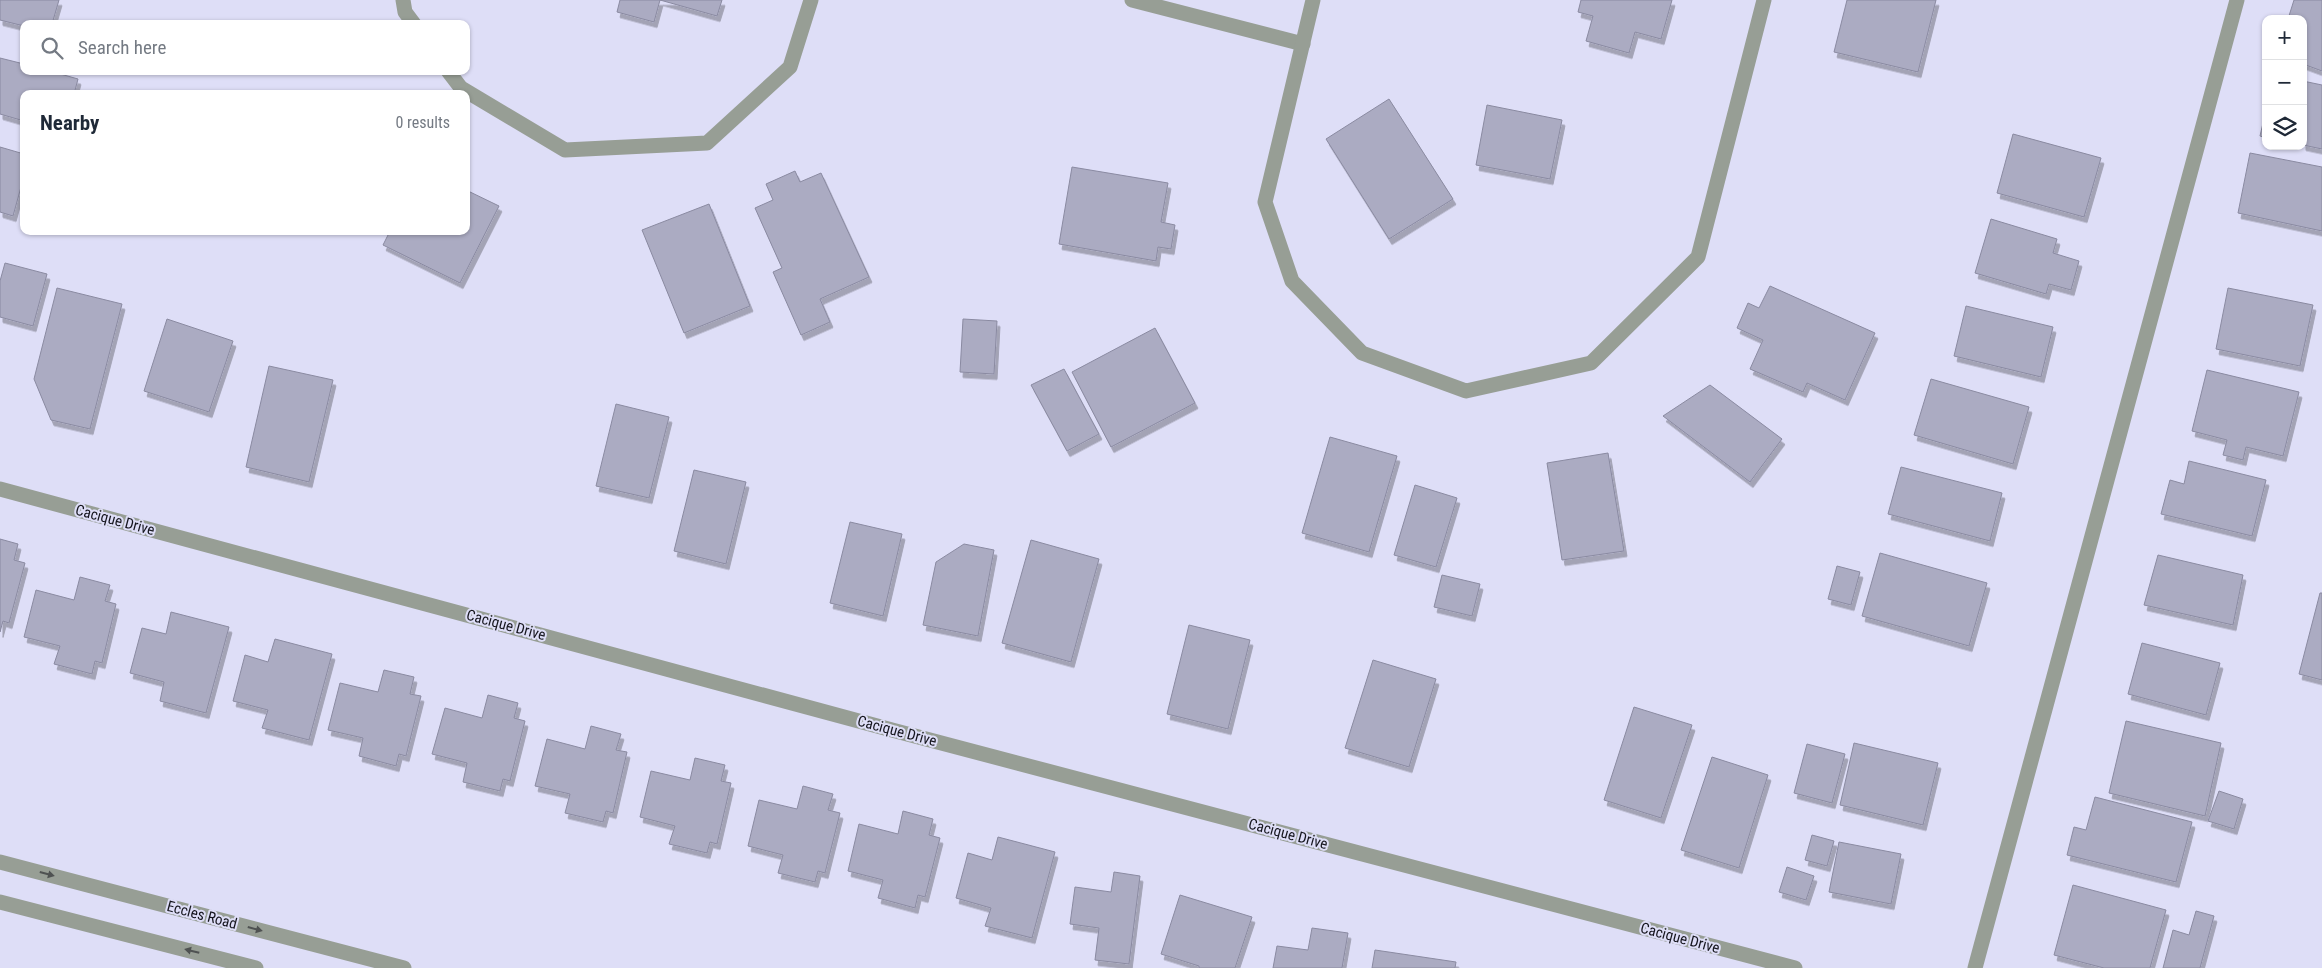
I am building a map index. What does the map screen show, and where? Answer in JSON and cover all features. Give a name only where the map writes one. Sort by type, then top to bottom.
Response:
[{"type":"street","points":[[403,0],[405,12],[411,20]]},
{"type":"street","points":[[470,93],[565,150],[707,143],[790,67],[811,0]]},
{"type":"street","points":[[1132,0],[1303,44]]},
{"type":"street","points":[[1313,0],[1265,202],[1292,281],[1362,353],[1466,391],[1591,363],[1698,257],[1764,0]]},
{"type":"street","points":[[1975,968],[2237,0]]},
{"type":"street","points":[[451,75],[464,90]]},
{"type":"street","name":"Cacique Drive","points":[[0,488],[882,727],[1795,968]]},
{"type":"street","name":"Eccles Road","points":[[0,862],[400,967]]},
{"type":"street","points":[[0,902],[256,968]]},
{"type":"building","points":[[0,0],[59,0],[53,20],[20,20],[20,25],[0,20]]},
{"type":"building","points":[[620,0],[660,0],[654,22],[617,12]]},
{"type":"building","points":[[660,0],[722,0],[717,16]]},
{"type":"building","points":[[1581,0],[1672,0],[1661,39],[1635,32],[1629,53],[1586,41],[1593,16],[1578,12]]},
{"type":"building","points":[[1847,0],[1936,0],[1918,72],[1834,52]]},
{"type":"building","points":[[2294,0],[2322,0],[2322,71],[2307,65],[2307,15],[2289,15]]},
{"type":"building","points":[[0,58],[20,63],[20,75],[64,75],[78,79],[75,90],[20,90],[20,120],[0,114]]},
{"type":"building","points":[[2307,82],[2322,85],[2322,149],[2307,146]]},
{"type":"building","points":[[1389,99],[1453,199],[1389,239],[1326,139]]},
{"type":"building","points":[[1487,105],[1562,120],[1550,179],[1476,165]]},
{"type":"building","points":[[2013,134],[2101,158],[2084,217],[1997,193]]},
{"type":"building","points":[[0,147],[20,153],[20,191],[13,216],[0,212]]},
{"type":"building","points":[[2250,153],[2322,167],[2322,231],[2238,213]]},
{"type":"building","points":[[1072,167],[1168,183],[1161,222],[1175,225],[1171,249],[1158,247],[1156,261],[1059,244]]},
{"type":"building","points":[[795,171],[800,182],[821,173],[869,277],[820,299],[830,322],[801,335],[773,272],[782,268],[755,208],[773,200],[766,184]]},
{"type":"building","points":[[470,192],[499,206],[460,283],[383,245],[388,235],[470,235]]},
{"type":"building","points":[[709,204],[750,306],[684,333],[642,230]]},
{"type":"building","points":[[1991,219],[2057,239],[2053,253],[2079,261],[2071,290],[2049,284],[2046,294],[1975,273]]},
{"type":"building","points":[[5,263],[47,274],[33,326],[0,317],[0,281]]},
{"type":"building","points":[[1770,286],[1875,333],[1845,400],[1807,383],[1803,392],[1750,369],[1763,340],[1737,328],[1748,303],[1759,308]]},
{"type":"building","points":[[57,288],[122,304],[90,429],[51,420],[34,379]]},
{"type":"building","points":[[2228,288],[2313,305],[2300,366],[2216,349]]},
{"type":"building","points":[[1966,306],[2053,327],[2041,377],[1954,356]]},
{"type":"building","points":[[167,319],[233,341],[209,412],[144,391]]},
{"type":"building","points":[[963,319],[997,321],[994,374],[960,372]]},
{"type":"building","points":[[1155,328],[1195,403],[1111,447],[1072,372]]},
{"type":"building","points":[[269,366],[333,380],[309,482],[246,467]]},
{"type":"building","points":[[1064,369],[1099,434],[1067,451],[1031,385]]},
{"type":"building","points":[[2207,370],[2299,392],[2283,456],[2246,447],[2243,460],[2223,455],[2227,440],[2192,431]]},
{"type":"building","points":[[1931,379],[2029,407],[2013,464],[1914,435]]},
{"type":"building","points":[[1710,385],[1782,439],[1750,482],[1663,416]]},
{"type":"building","points":[[616,404],[669,417],[649,498],[596,486]]},
{"type":"building","points":[[1330,437],[1397,456],[1369,552],[1302,533]]},
{"type":"building","points":[[1608,453],[1624,551],[1562,560],[1547,463]]},
{"type":"building","points":[[2189,461],[2266,480],[2252,536],[2161,514],[2170,480],[2184,484]]},
{"type":"building","points":[[1901,467],[2002,493],[1990,541],[1888,514]]},
{"type":"building","points":[[694,470],[746,482],[726,564],[674,551]]},
{"type":"building","points":[[1415,485],[1457,498],[1436,567],[1394,555]]},
{"type":"building","points":[[850,522],[902,534],[883,616],[830,603]]},
{"type":"building","points":[[0,539],[18,544],[14,560],[25,563],[9,623],[3,621],[0,632]]},
{"type":"building","points":[[1031,540],[1099,559],[1071,662],[1002,643]]},
{"type":"building","points":[[964,544],[994,550],[978,636],[923,625],[936,562]]},
{"type":"building","points":[[1880,553],[1987,583],[1969,646],[1862,616]]},
{"type":"building","points":[[2158,555],[2243,575],[2233,625],[2144,605]]},
{"type":"building","points":[[1837,566],[1860,572],[1851,605],[1828,599]]},
{"type":"building","points":[[1442,575],[1480,584],[1472,616],[1434,607]]},
{"type":"building","points":[[80,577],[110,585],[105,601],[116,604],[102,663],[95,661],[92,674],[54,664],[60,646],[24,637],[36,590],[74,600]]},
{"type":"building","points":[[2320,593],[2322,593],[2322,680],[2299,674]]},
{"type":"building","points":[[171,612],[229,627],[206,713],[160,701],[164,682],[130,673],[142,628],[166,634]]},
{"type":"building","points":[[1189,625],[1250,640],[1228,729],[1167,714]]},
{"type":"building","points":[[275,639],[332,654],[309,740],[262,728],[268,710],[233,701],[245,655],[268,662]]},
{"type":"building","points":[[2142,643],[2220,663],[2206,715],[2128,694]]},
{"type":"building","points":[[1373,660],[1436,679],[1409,767],[1345,748]]},
{"type":"building","points":[[384,670],[414,677],[410,694],[421,696],[406,756],[399,754],[396,766],[359,756],[363,738],[328,730],[340,683],[378,692]]},
{"type":"building","points":[[488,695],[518,703],[514,718],[525,721],[510,781],[503,779],[500,791],[463,782],[467,763],[432,754],[445,708],[482,718]]},
{"type":"building","points":[[1634,707],[1692,725],[1661,818],[1604,800]]},
{"type":"building","points":[[2126,721],[2221,743],[2205,816],[2109,793]]},
{"type":"building","points":[[591,726],[621,734],[616,750],[627,752],[613,813],[606,811],[603,822],[565,813],[570,794],[535,786],[547,739],[585,749]]},
{"type":"building","points":[[1854,743],[1938,763],[1923,825],[1840,805]]},
{"type":"building","points":[[1807,744],[1845,754],[1832,803],[1794,793]]},
{"type":"building","points":[[1712,757],[1768,775],[1739,868],[1681,850]]},
{"type":"building","points":[[695,758],[725,765],[721,781],[731,783],[717,844],[710,842],[707,853],[669,844],[675,826],[640,817],[651,771],[690,780]]},
{"type":"building","points":[[803,786],[833,794],[828,810],[840,813],[825,873],[818,871],[815,882],[778,873],[783,855],[748,846],[759,800],[797,809]]},
{"type":"building","points":[[2219,791],[2243,799],[2234,829],[2208,821]]},
{"type":"building","points":[[2095,797],[2192,822],[2176,882],[2067,855],[2074,827],[2086,830]]},
{"type":"building","points":[[903,811],[933,819],[929,835],[940,838],[925,897],[918,895],[915,908],[878,898],[883,880],[848,871],[859,824],[898,834]]},
{"type":"building","points":[[1812,835],[1834,841],[1827,866],[1805,860]]},
{"type":"building","points":[[998,837],[1055,852],[1032,938],[985,926],[991,908],[956,898],[968,853],[992,860]]},
{"type":"building","points":[[1839,842],[1901,854],[1891,904],[1829,892]]},
{"type":"building","points":[[1787,867],[1814,876],[1806,900],[1779,892]]},
{"type":"building","points":[[1114,872],[1140,876],[1129,964],[1095,960],[1099,928],[1070,924],[1075,887],[1111,892]]},
{"type":"building","points":[[2073,885],[2166,910],[2150,968],[2104,968],[2054,955]]},
{"type":"building","points":[[1180,895],[1252,917],[1235,968],[1199,968],[1199,966],[1161,954]]},
{"type":"building","points":[[2196,911],[2214,916],[2200,968],[2163,968],[2173,930],[2189,935]]},
{"type":"building","points":[[1312,928],[1348,933],[1342,968],[1273,968],[1277,946],[1308,950]]},
{"type":"building","points":[[1375,950],[1456,962],[1455,968],[1372,968]]}]
